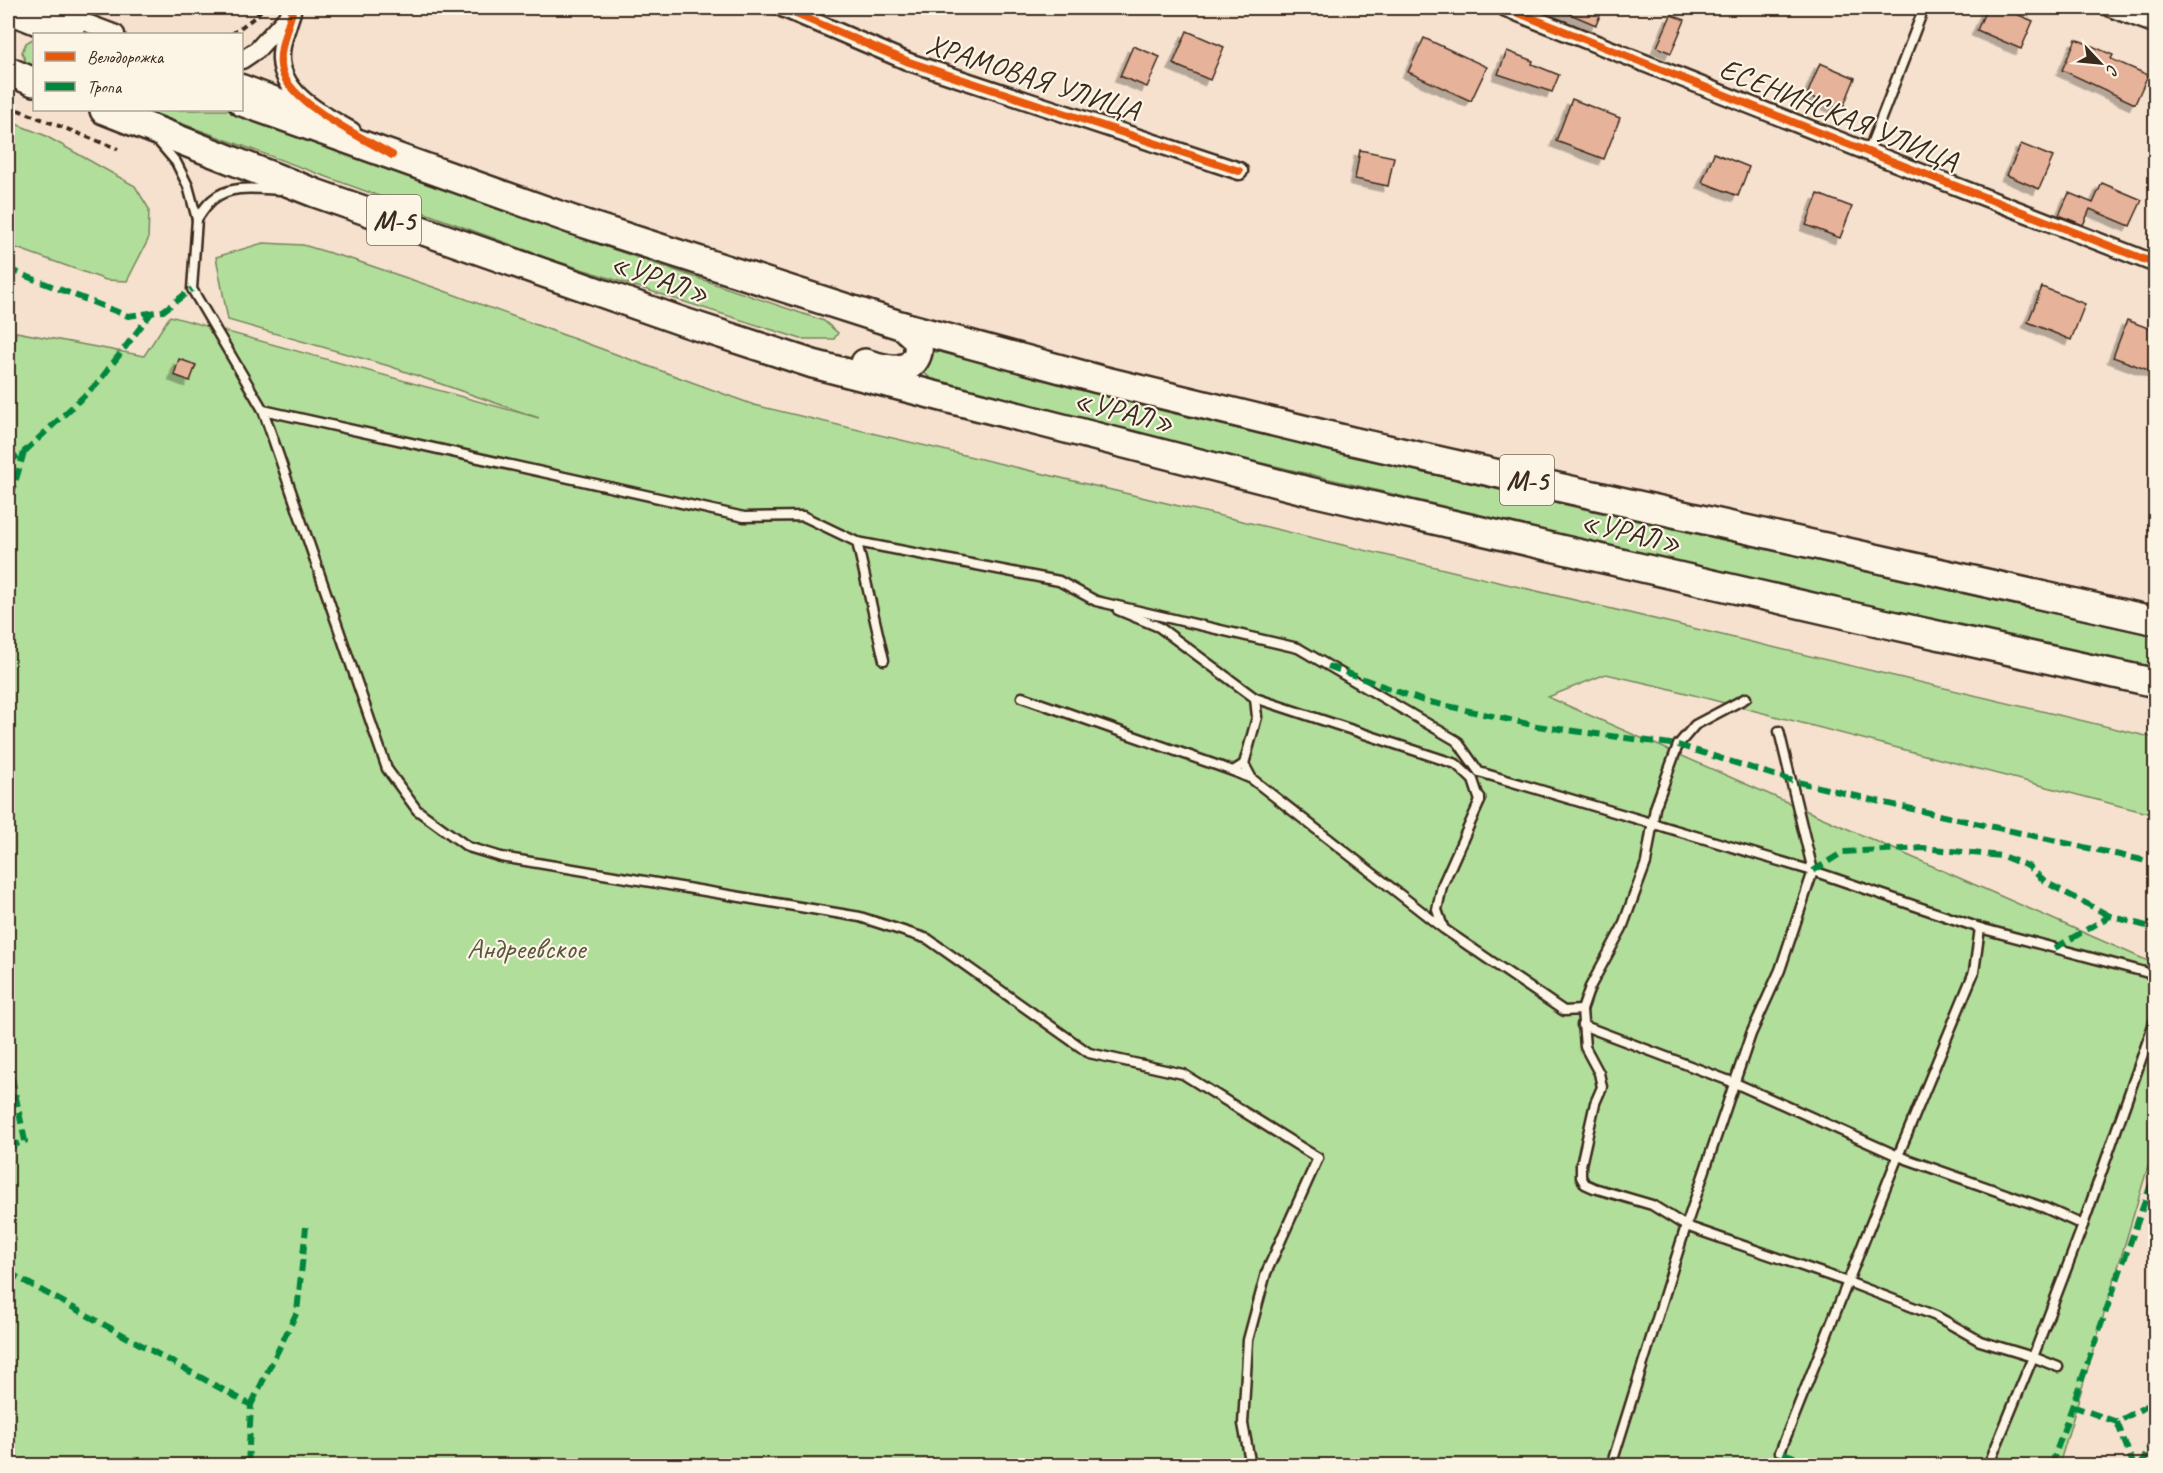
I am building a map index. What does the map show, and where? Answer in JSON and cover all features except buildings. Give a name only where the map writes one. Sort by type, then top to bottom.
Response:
[{"type":"main road","points":[[8,9],[68,33]]},
{"type":"main road","points":[[8,71],[33,82]]},
{"type":"main road","name":"«УРАЛ»","points":[[243,102],[573,220],[903,326],[1098,379],[1352,441],[2156,621]]},
{"type":"main road","name":"«УРАЛ»","points":[[107,111],[315,193],[687,323],[813,364],[1308,491],[1860,618],[2156,683]]},
{"type":"main road","points":[[687,323],[702,318],[721,320],[875,366],[898,369],[911,365],[917,357],[919,347],[915,337],[903,326]]},
{"type":"street","points":[[47,8],[113,33]]},
{"type":"street","name":"ХРАМОВАЯ УЛИЦА","points":[[782,8],[909,62],[1239,171]]},
{"type":"street","name":"ЕСЕНИНСКАЯ УЛИЦА","points":[[1506,8],[2156,264]]},
{"type":"street","points":[[2110,8],[2156,25]]},
{"type":"street","points":[[243,59],[257,50],[293,10]]},
{"type":"street","points":[[293,10],[281,52],[282,71],[292,90],[319,111],[392,155]]},
{"type":"street","points":[[243,83],[319,111]]},
{"type":"lane","points":[[1868,152],[1924,8]]},
{"type":"lane","points":[[147,127],[176,162],[188,186],[197,219],[192,289],[263,410],[387,769],[417,810],[468,847],[501,857],[860,917],[928,939],[1089,1053],[1183,1074],[1318,1158],[1266,1273],[1248,1340],[1242,1424],[1251,1466]]},
{"type":"lane","points":[[197,219],[212,200],[225,192],[244,188],[315,193]]},
{"type":"lane","points":[[263,410],[744,517],[802,516],[857,542],[1059,581],[1096,601],[1159,627],[1254,698],[1455,764],[1473,780],[1480,801]]},
{"type":"lane","points":[[857,542],[884,660]]},
{"type":"lane","points":[[1096,601],[1298,648],[1457,741],[1479,772],[1480,801],[1442,886],[1437,910],[1444,929]]},
{"type":"lane","points":[[1022,697],[1252,779],[1444,929],[1564,1011],[1582,1010]]},
{"type":"lane","points":[[1233,771],[1244,764],[1257,717],[1254,698]]},
{"type":"lane","points":[[1746,698],[1695,724],[1678,745],[1656,808],[1646,863],[1622,928],[1590,987],[1582,1010],[1585,1047],[1599,1073],[1602,1087],[1595,1103],[1581,1165],[1581,1177],[1585,1184],[1652,1205],[1686,1226],[1848,1282],[1936,1316],[1980,1341],[2058,1367]]},
{"type":"lane","points":[[1611,1466],[1686,1226],[1751,1034],[1780,970],[1813,871],[1779,731]]},
{"type":"lane","points":[[1244,764],[1252,779]]},
{"type":"lane","points":[[1479,772],[1813,871],[1980,928],[2156,975]]},
{"type":"lane","points":[[1780,1452],[1974,972],[1980,928]]},
{"type":"lane","points":[[1988,1466],[2033,1357],[2083,1225],[2156,1017]]},
{"type":"lane","points":[[1582,1025],[1736,1083],[1898,1156],[2045,1208],[2083,1225]]},
{"type":"path","points":[[233,33],[263,8]]},
{"type":"path","points":[[8,106],[118,149]]},
{"type":"green space","points":[[33,39],[33,68],[26,63],[22,52],[26,43]]},
{"type":"green space","points":[[148,111],[237,111],[397,172],[615,250],[824,321],[838,333],[834,339],[801,339],[550,259]]},
{"type":"green space","points":[[8,121],[44,135],[135,186],[149,209],[148,240],[127,281],[106,280],[8,245]]},
{"type":"green space","name":"Андреевское","points":[[263,243],[303,245],[354,260],[754,405],[2155,738],[2155,815],[1606,674],[1548,697],[2155,964],[2155,1143],[2059,1465],[8,1466],[8,393],[16,332],[144,356],[170,316],[539,418],[389,366],[228,320],[216,257]]},
{"type":"green space","points":[[929,352],[953,352],[1142,406],[1530,497],[2155,636],[2155,671],[1769,584],[940,386],[923,372],[922,361]]},
{"type":"marked path","points":[[8,269],[128,316],[163,311],[192,289]]},
{"type":"marked path","points":[[24,452],[97,384],[152,312]]},
{"type":"marked path","points":[[8,462],[24,452],[8,507]]},
{"type":"marked path","points":[[1328,666],[1421,700],[1537,726],[1678,745],[1790,780],[2156,863]]},
{"type":"marked path","points":[[1813,871],[1843,852],[1923,848],[2002,856],[2028,866],[2047,883],[2110,916]]},
{"type":"marked path","points":[[2055,948],[2110,916],[2150,927],[2156,931]]},
{"type":"marked path","points":[[8,1059],[25,1141],[8,1147]]},
{"type":"marked path","points":[[2051,1466],[2156,1170]]},
{"type":"marked path","points":[[251,1405],[297,1312],[306,1227]]},
{"type":"marked path","points":[[8,1272],[251,1405],[248,1466]]},
{"type":"marked path","points":[[2072,1406],[2117,1422],[2156,1401]]},
{"type":"marked path","points":[[2117,1422],[2134,1466]]},
{"type":"marked path","points":[[2141,1466],[2156,1431]]},
{"type":"marked path","points":[[1776,1466],[1780,1452],[1821,1466]]},
{"type":"cycle path","points":[[782,8],[909,62],[1239,171]]},
{"type":"cycle path","points":[[1506,8],[2156,264]]},
{"type":"cycle path","points":[[292,12],[281,57],[282,71],[288,83],[313,108],[392,155]]}]
